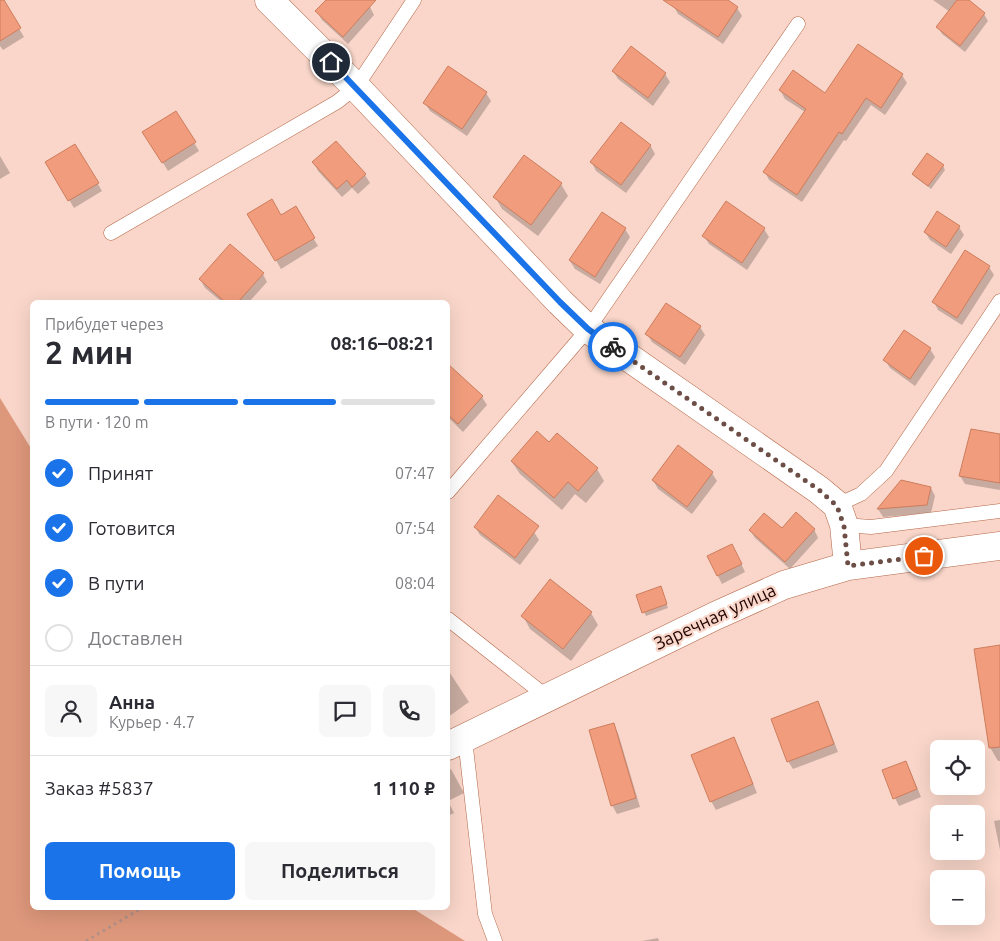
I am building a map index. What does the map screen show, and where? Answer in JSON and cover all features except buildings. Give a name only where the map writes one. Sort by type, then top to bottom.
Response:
[{"type":"street","points":[[269,0],[356,87],[560,302],[588,329],[819,490],[841,516],[848,566]]},
{"type":"street","name":"Заречная улица","points":[[456,742],[715,616],[784,585],[848,566],[1000,546]]},
{"type":"lane","points":[[111,234],[338,102],[356,87],[414,0]]},
{"type":"lane","points":[[450,490],[588,329],[798,24]]},
{"type":"lane","points":[[1000,302],[886,471],[841,516],[871,527],[1000,511]]},
{"type":"lane","points":[[450,621],[547,697]]},
{"type":"lane","points":[[456,742],[485,914],[495,941]]},
{"type":"path","points":[[86,941],[139,910]]},
{"type":"shaded area","points":[[0,398],[30,447],[30,910],[415,910],[465,941],[0,941]]},
{"type":"way so far","points":[[613,347],[819,490],[837,506],[844,526],[848,566],[924,556]]},
{"type":"route","points":[[331,62],[560,302],[588,329],[613,347]]}]
